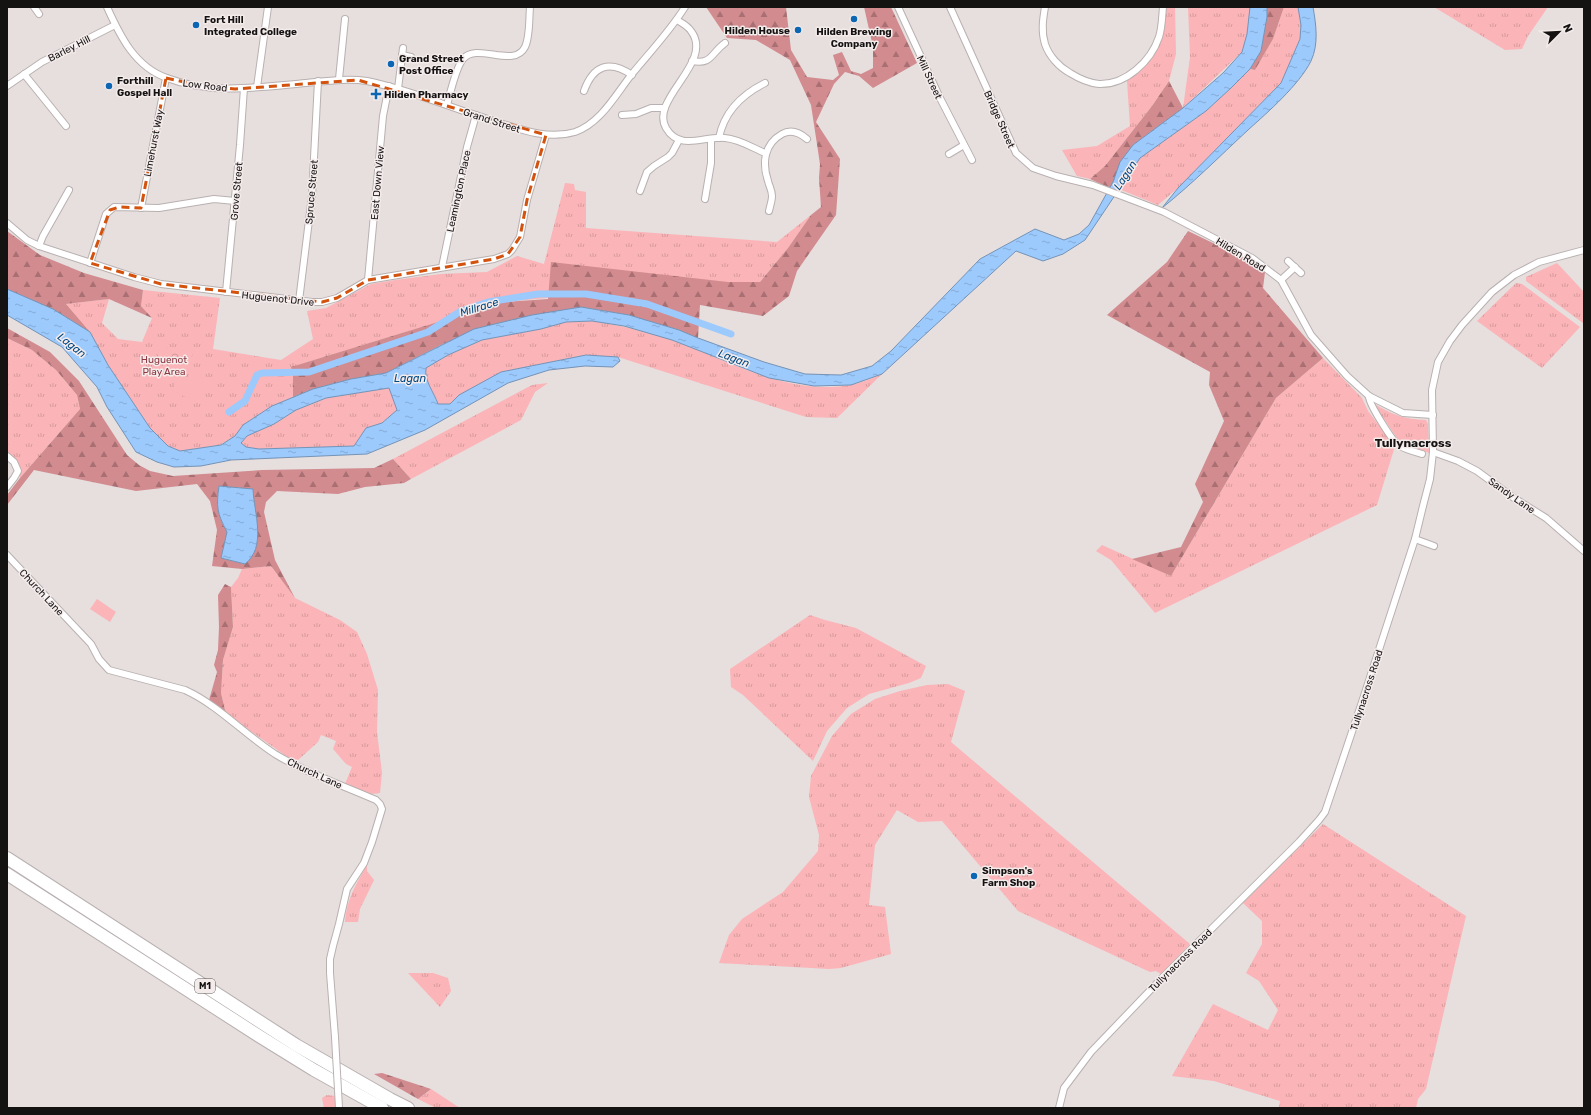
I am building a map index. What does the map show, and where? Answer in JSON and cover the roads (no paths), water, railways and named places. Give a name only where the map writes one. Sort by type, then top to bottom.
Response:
[{"type":"highway","name":"M1","points":[[7,858],[296,1045],[408,1108]]},
{"type":"highway","name":"M1","points":[[7,874],[259,1036],[314,1070],[382,1108]]},
{"type":"street","points":[[34,7],[39,14]]},
{"type":"street","name":"Low Road","points":[[107,7],[115,26],[129,49],[149,70],[166,78],[202,86],[244,88]]},
{"type":"street","points":[[257,87],[268,7]]},
{"type":"street","points":[[447,105],[460,64],[466,56],[476,53],[512,56],[518,54],[526,46],[530,7]]},
{"type":"street","name":"Grand Street","points":[[244,88],[339,79],[358,80],[389,86],[528,131],[546,135],[558,135],[576,131],[592,123],[607,108],[677,20],[685,7]]},
{"type":"street","name":"Mill Street","points":[[898,7],[937,92],[972,160]]},
{"type":"street","name":"Bridge Street","points":[[950,7],[1016,153],[1033,168],[1056,176],[1093,185],[1130,199]]},
{"type":"street","points":[[1045,7],[1042,21],[1043,32],[1045,44],[1051,56],[1062,69],[1067,72],[1078,78],[1099,84],[1124,77],[1144,63],[1152,53],[1158,38],[1161,28],[1163,7]]},
{"type":"street","points":[[339,79],[345,19]]},
{"type":"street","points":[[677,20],[688,27],[694,35],[696,45],[692,61],[664,108],[662,116],[665,126],[670,134],[679,140],[696,142],[719,138],[729,139],[766,153]]},
{"type":"street","name":"Barley Hill","points":[[7,86],[42,62],[115,26]]},
{"type":"street","points":[[692,61],[701,63],[706,62],[715,51],[725,43]]},
{"type":"street","points":[[398,89],[403,48]]},
{"type":"street","points":[[402,55],[411,57]]},
{"type":"street","points":[[584,91],[590,77],[599,70],[612,67],[619,68],[632,75]]},
{"type":"street","points":[[24,74],[66,126]]},
{"type":"street","name":"Limehurst Way","points":[[141,208],[166,78]]},
{"type":"street","name":"Spruce Street","points":[[299,301],[312,196],[318,81]]},
{"type":"street","points":[[719,138],[724,121],[733,108],[751,91],[765,83]]},
{"type":"street","name":"East Down View","points":[[368,280],[383,116],[389,86]]},
{"type":"street","name":"Grove Street","points":[[226,292],[244,88]]},
{"type":"street","points":[[622,115],[636,114],[651,108],[664,108]]},
{"type":"street","name":"Leamington Place","points":[[442,268],[467,147],[476,115]]},
{"type":"street","points":[[769,211],[772,196],[766,174],[766,153],[775,140],[784,133],[795,132],[807,139]]},
{"type":"street","name":"Huguenot Drive","points":[[39,246],[161,284],[299,301],[322,302],[344,294],[368,280],[494,259],[501,257],[512,250],[520,237],[527,200],[546,135]]},
{"type":"street","points":[[705,199],[711,163],[711,139]]},
{"type":"street","points":[[640,191],[647,172],[668,158],[679,140]]},
{"type":"street","points":[[949,154],[964,146]]},
{"type":"street","points":[[7,223],[27,240],[39,246],[42,236],[69,190]]},
{"type":"street","points":[[90,263],[106,214],[110,210],[119,206],[159,208],[214,199],[235,201]]},
{"type":"street","name":"Hilden Road","points":[[1130,199],[1164,212],[1252,258],[1281,280],[1311,335],[1347,376],[1369,396],[1403,413],[1433,415]]},
{"type":"street","name":"Tullynacross Road","points":[[1059,1108],[1064,1088],[1091,1052],[1160,980],[1299,842],[1325,812],[1414,539],[1430,479],[1433,452],[1432,390],[1438,362],[1450,341],[1467,320],[1492,292],[1514,275],[1539,262],[1584,250]]},
{"type":"street","points":[[1288,261],[1301,273]]},
{"type":"street","points":[[1281,280],[1295,267]]},
{"type":"street","name":"Hilden Road","points":[[1369,396],[1369,400],[1373,408],[1398,445],[1422,454]]},
{"type":"street","name":"Sandy Lane","points":[[1433,452],[1458,461],[1478,471],[1514,498],[1546,518],[1584,551]]},
{"type":"street","points":[[7,456],[14,462],[18,471],[7,487]]},
{"type":"street","points":[[1414,539],[1434,546]]},
{"type":"street","name":"Church Lane","points":[[7,555],[90,644],[99,659],[109,670],[185,690],[194,694],[210,704],[274,753],[310,772],[376,800],[380,804],[382,809],[367,856],[347,889],[331,955],[331,992],[339,1108]]},
{"type":"water","name":"Lagan","points":[[1250,7],[1267,7],[1267,17],[1261,51],[1250,69],[1206,111],[1140,158],[1085,240],[1063,254],[1043,261],[1016,251],[882,374],[851,385],[814,386],[769,378],[672,340],[624,326],[592,321],[566,322],[541,329],[482,340],[448,355],[426,368],[426,377],[438,404],[450,404],[459,395],[501,372],[586,355],[618,357],[620,361],[613,367],[585,366],[549,370],[508,383],[425,430],[367,454],[231,460],[201,466],[174,467],[157,462],[136,452],[107,407],[97,387],[62,347],[7,315],[7,289],[53,309],[90,332],[108,365],[150,428],[168,446],[180,451],[221,445],[235,436],[243,425],[272,406],[313,389],[351,379],[386,373],[474,329],[532,315],[581,307],[629,315],[679,330],[764,362],[805,374],[841,375],[872,366],[891,351],[980,259],[1035,229],[1064,240],[1079,234],[1089,225],[1113,182],[1120,162],[1133,145],[1183,108],[1223,73],[1242,52],[1247,34]],"holes":[[[389,388],[397,410],[382,423],[366,428],[354,446],[259,449],[246,447],[241,443],[247,436],[274,424],[296,410],[326,398]]]},
{"type":"water","points":[[1298,7],[1313,7],[1315,20],[1316,41],[1314,54],[1306,70],[1274,107],[1195,180],[1162,208],[1178,188],[1281,83],[1300,39],[1301,25]]},
{"type":"water","points":[[219,486],[253,489],[258,529],[257,539],[256,548],[252,557],[245,564],[221,558],[227,532],[218,510]]},
{"type":"waterway","name":"Millrace","points":[[229,412],[245,401],[257,375],[262,373],[309,372],[428,332],[461,311],[488,302],[538,294],[586,294],[647,304],[731,334]]},
{"type":"place","name":"Hilden Brewing Company","points":[[854,19]]},
{"type":"place","name":"Fort Hill Integrated College","points":[[196,25]]},
{"type":"place","name":"Hilden House","points":[[798,30]]},
{"type":"place","name":"Grand Street Post Office","points":[[391,64]]},
{"type":"place","name":"Forthill Gospel Hall","points":[[109,86]]},
{"type":"place","name":"Hilden Pharmacy","points":[[376,94]]},
{"type":"place","name":"Simpson's Farm Shop","points":[[974,876]]},
{"type":"district","name":"Tullynacross","points":[[1413,443]]},
{"type":"park label","name":"Huguenot Play Area","points":[[164,364]]}]
